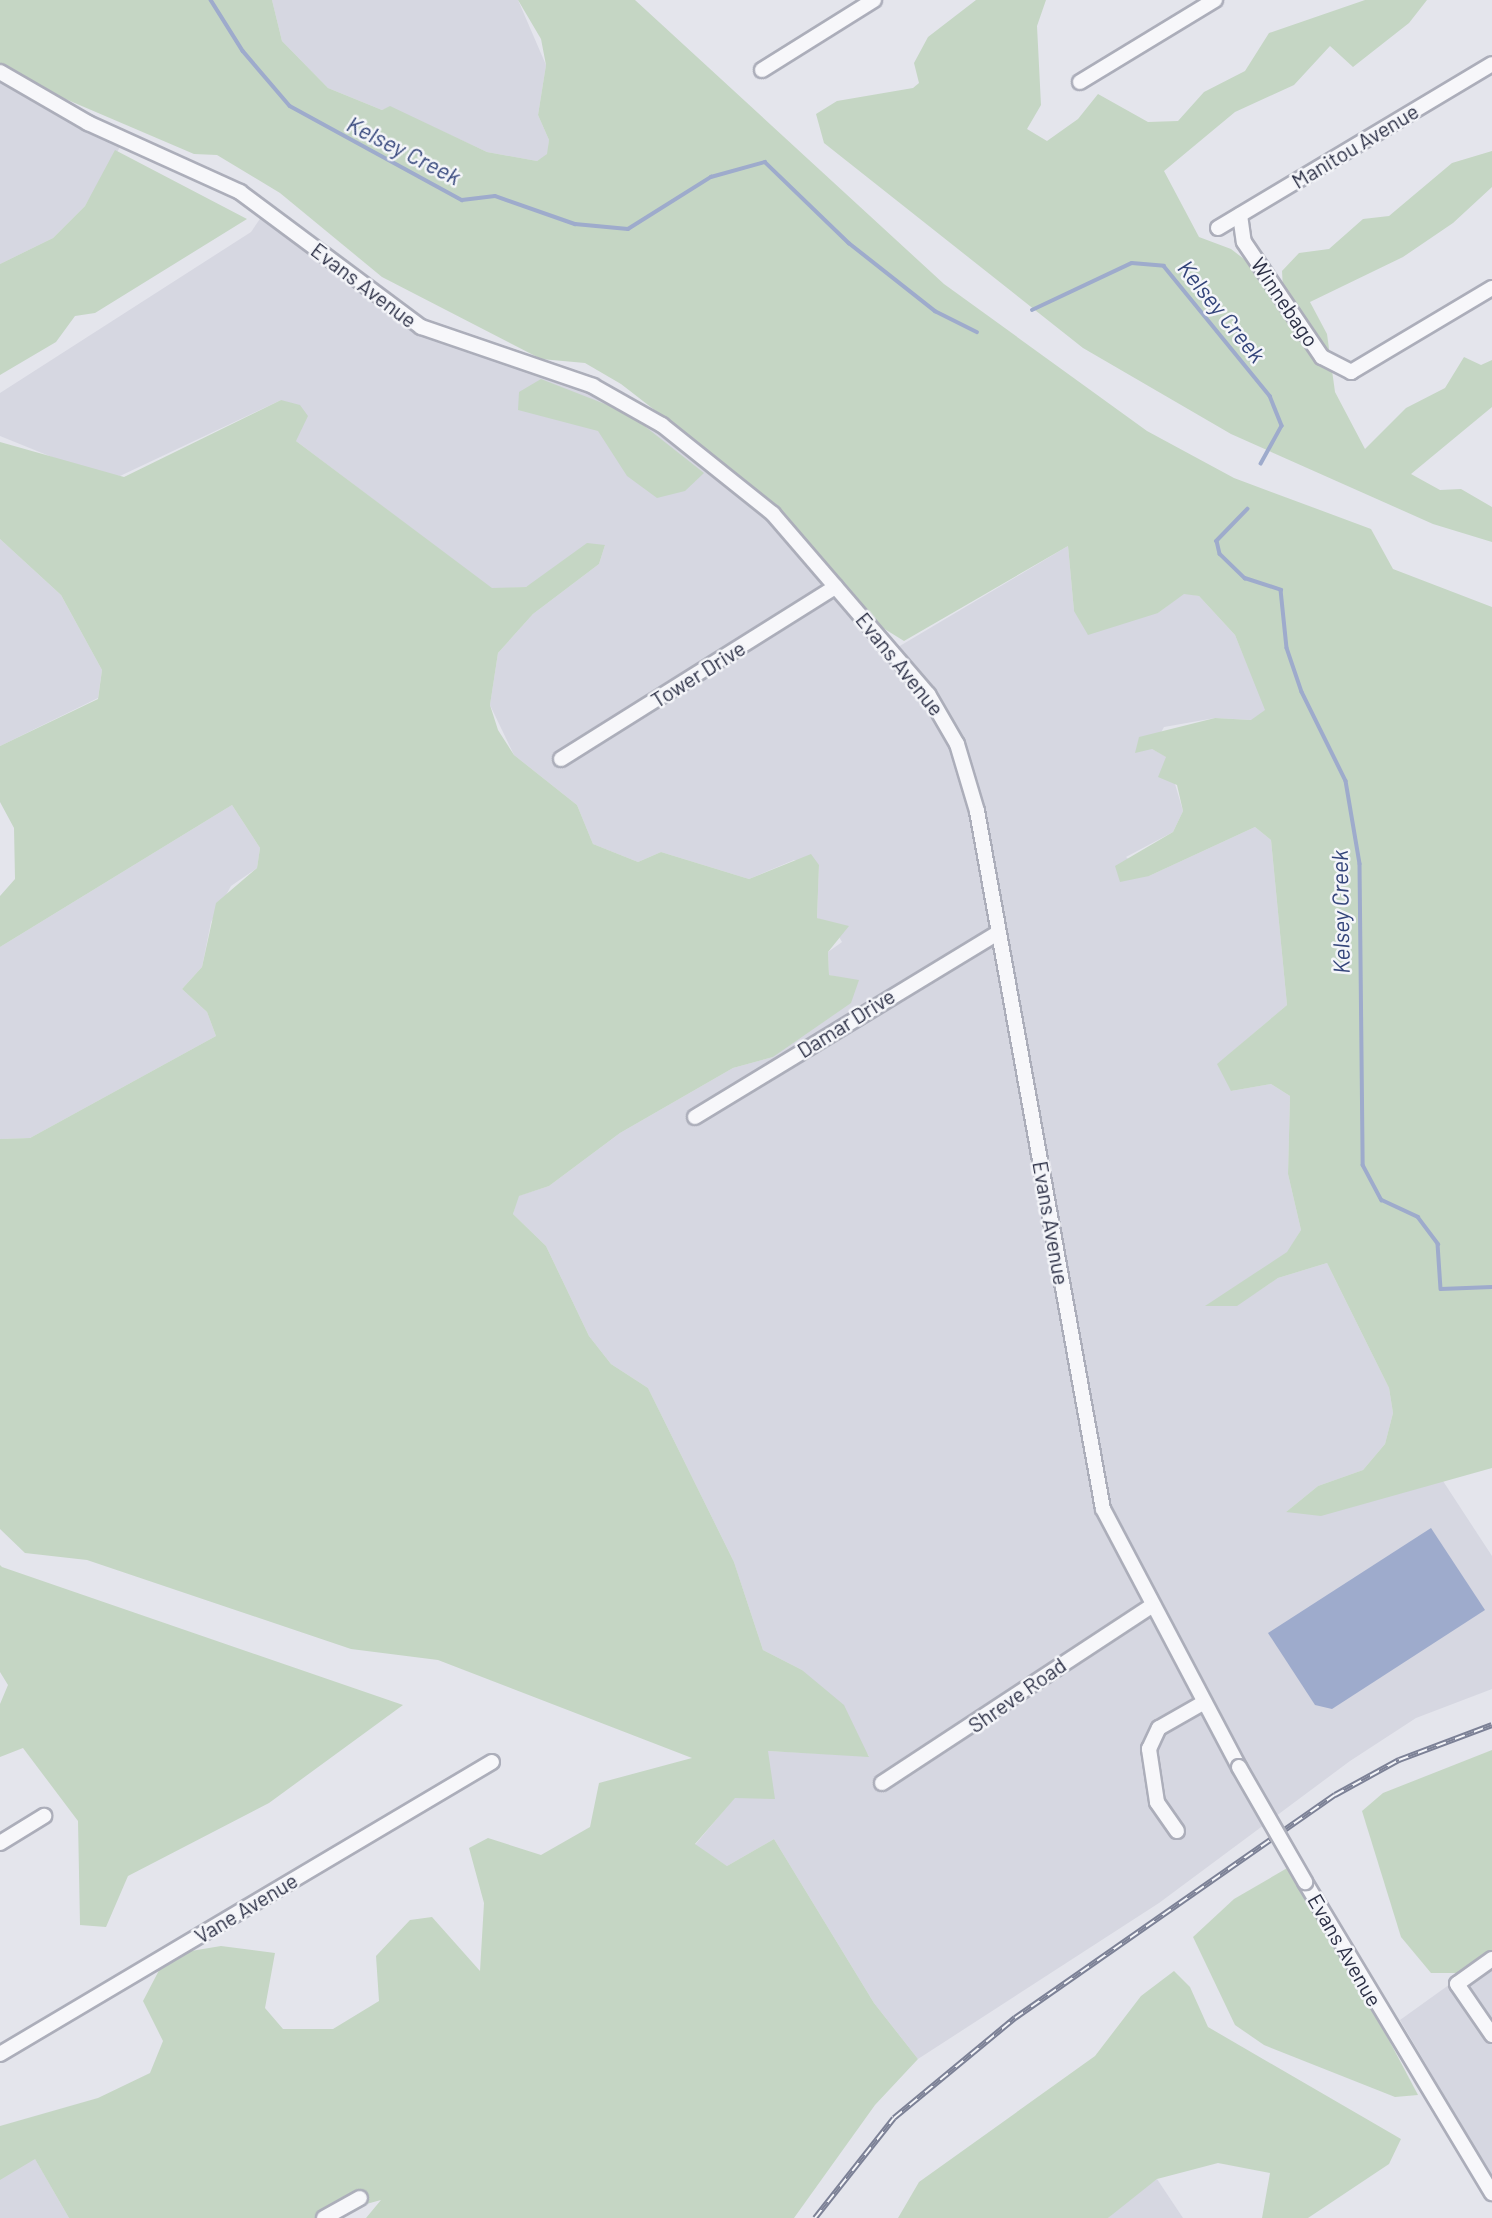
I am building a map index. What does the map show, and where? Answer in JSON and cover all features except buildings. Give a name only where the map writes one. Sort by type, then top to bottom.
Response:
[{"type":"street","points":[[1080,82],[1215,0]]},
{"type":"street","points":[[762,70],[867,1]]},
{"type":"street","name":"Manitou Avenue","points":[[1219,228],[1492,64]]},
{"type":"street","name":"Evans Avenue","points":[[0,72],[88,122],[231,186],[421,327],[636,407],[755,496],[835,587],[949,726],[973,790],[1103,1510],[1202,1704],[1347,1955],[1492,2193]]},
{"type":"street","name":"Winnebago","points":[[1240,215],[1244,242],[1322,357],[1352,372],[1492,288]]},
{"type":"street","name":"Tower Drive","points":[[561,759],[835,587]]},
{"type":"street","name":"Damar Drive","points":[[695,1117],[998,933]]},
{"type":"street","name":"Shreve Road","points":[[882,1783],[1151,1606]]},
{"type":"street","points":[[1177,1831],[1157,1802],[1149,1749],[1159,1728],[1202,1704]]},
{"type":"street","name":"Vane Avenue","points":[[0,2054],[492,1762]]},
{"type":"street","points":[[0,1843],[44,1816]]},
{"type":"street","points":[[1492,1959],[1458,1984],[1492,2035]]},
{"type":"street","points":[[324,2218],[359,2198]]},
{"type":"shaded area","points":[[272,0],[518,0],[546,65],[538,115],[549,140],[548,154],[537,161],[487,152],[390,107],[382,110],[328,88],[282,41]]},
{"type":"shaded area","points":[[0,72],[126,137],[85,206],[53,238],[0,264]]},
{"type":"shaded area","points":[[266,210],[402,316],[593,386],[744,486],[893,650],[1068,546],[1074,611],[1158,613],[1184,593],[1199,596],[1235,635],[1266,710],[1252,720],[1215,718],[1164,727],[1152,749],[1167,757],[1183,811],[1173,832],[1126,857],[1149,876],[1255,827],[1271,840],[1287,1005],[1232,1052],[1231,1091],[1271,1084],[1290,1096],[1288,1174],[1301,1230],[1288,1252],[1207,1306],[1240,1303],[1278,1278],[1327,1263],[1389,1388],[1393,1413],[1385,1444],[1363,1470],[1318,1486],[1286,1512],[1443,1481],[1492,1556],[1492,1689],[1416,1718],[1350,1761],[1159,1903],[918,2059],[874,2003],[774,1839],[727,1866],[695,1845],[735,1797],[767,1776],[767,1751],[869,1756],[802,1670],[763,1650],[734,1562],[648,1388],[611,1364],[589,1336],[546,1246],[513,1214],[518,1196],[549,1186],[620,1133],[733,1068],[773,1057],[845,979],[829,975],[828,952],[842,942],[831,923],[817,918],[819,865],[794,860],[749,879],[661,852],[638,862],[593,844],[577,805],[514,755],[490,705],[498,653],[533,614],[599,564],[605,545],[526,587],[492,589],[296,441],[281,400],[120,476],[84,470],[0,436],[0,393],[251,232]]},
{"type":"shaded area","points":[[0,539],[61,595],[102,670],[98,698],[0,746]]},
{"type":"shaded area","points":[[232,805],[260,848],[257,868],[231,886],[211,922],[202,967],[182,989],[207,1012],[216,1036],[30,1138],[0,1139],[0,947]]},
{"type":"shaded area","points":[[1492,1954],[1492,2177],[1400,2020]]},
{"type":"shaded area","points":[[34,2157],[69,2218],[0,2218],[0,2174]]},
{"type":"shaded area","points":[[1157,2179],[1183,2218],[1108,2218],[1124,2202]]},
{"type":"green space","points":[[0,0],[272,0],[282,41],[328,88],[382,110],[390,106],[487,152],[537,161],[547,154],[549,140],[538,115],[546,65],[541,39],[518,0],[635,0],[944,284],[1147,431],[1234,478],[1371,529],[1393,569],[1492,607],[1492,1468],[1321,1516],[1286,1512],[1318,1486],[1363,1470],[1385,1444],[1393,1413],[1389,1388],[1327,1263],[1278,1278],[1237,1306],[1205,1306],[1287,1252],[1301,1230],[1288,1174],[1290,1096],[1271,1084],[1231,1091],[1217,1064],[1287,1005],[1271,840],[1255,827],[1149,876],[1120,882],[1115,866],[1173,832],[1183,811],[1177,785],[1158,777],[1166,757],[1152,749],[1135,753],[1139,737],[1215,718],[1251,720],[1265,710],[1235,635],[1199,596],[1184,594],[1158,613],[1088,635],[1074,611],[1068,546],[904,641],[883,628],[824,560],[723,463],[621,384],[585,363],[541,359],[382,277],[280,193],[217,155],[194,154],[49,92],[0,64]]},
{"type":"green space","points":[[976,0],[1046,0],[1037,26],[1041,105],[1027,129],[1047,141],[1078,119],[1098,94],[1148,122],[1178,121],[1204,92],[1245,71],[1269,33],[1365,0],[1427,0],[1409,23],[1353,67],[1330,46],[1294,85],[1235,112],[1164,171],[1199,237],[1231,249],[1283,289],[1282,271],[1299,253],[1329,249],[1363,219],[1389,216],[1452,163],[1492,151],[1492,187],[1453,223],[1403,257],[1310,302],[1327,334],[1335,392],[1365,449],[1406,408],[1445,388],[1464,357],[1481,365],[1492,360],[1492,407],[1411,474],[1440,490],[1461,489],[1492,507],[1492,542],[1433,524],[1231,434],[1083,348],[824,143],[816,114],[837,101],[913,88],[919,83],[914,63],[928,37]]},
{"type":"green space","points":[[115,150],[247,219],[95,313],[75,316],[56,342],[0,375],[0,264],[53,238],[85,206]]},
{"type":"green space","points":[[541,379],[628,413],[704,473],[685,491],[657,498],[627,476],[598,431],[518,410],[519,392]]},
{"type":"green space","points":[[281,400],[300,405],[308,416],[296,441],[492,588],[526,587],[587,543],[605,545],[599,564],[533,614],[498,653],[490,705],[498,730],[514,755],[577,805],[593,844],[638,862],[661,852],[749,879],[811,854],[819,865],[817,918],[849,926],[828,952],[829,975],[859,980],[851,1003],[773,1057],[733,1068],[620,1133],[549,1186],[519,1196],[513,1214],[546,1246],[589,1336],[611,1364],[648,1388],[734,1562],[763,1650],[802,1670],[844,1705],[869,1757],[768,1751],[775,1799],[735,1798],[695,1844],[727,1866],[774,1839],[874,2003],[918,2059],[875,2105],[794,2218],[366,2218],[381,2200],[315,2218],[69,2218],[35,2159],[0,2180],[0,2126],[98,2098],[150,2073],[163,2041],[143,2001],[167,1955],[221,1946],[275,1953],[265,2008],[283,2029],[333,2029],[379,2001],[376,1956],[410,1920],[432,1917],[480,1971],[484,1903],[469,1848],[488,1838],[541,1855],[590,1827],[599,1783],[692,1758],[438,1660],[351,1649],[87,1560],[25,1553],[0,1529],[0,1139],[30,1138],[216,1036],[207,1012],[182,989],[202,967],[216,903],[257,868],[260,848],[232,805],[0,947],[0,896],[15,879],[14,828],[0,802],[0,746],[98,699],[102,670],[61,595],[0,539],[0,442],[124,477]]},
{"type":"green space","points":[[0,1565],[403,1705],[269,1803],[128,1876],[106,1927],[80,1925],[78,1821],[23,1748],[0,1757],[0,1704],[8,1685],[0,1672]]},
{"type":"green space","points":[[1492,1750],[1492,1954],[1470,1973],[1431,1973],[1401,1937],[1362,1811],[1383,1793]]},
{"type":"green space","points":[[1289,1867],[1418,2095],[1395,2097],[1264,2045],[1235,2025],[1193,1937],[1234,1899]]},
{"type":"green space","points":[[1174,1971],[1190,1987],[1208,2027],[1401,2139],[1389,2164],[1308,2218],[1262,2218],[1270,2173],[1218,2163],[1157,2179],[1108,2218],[898,2218],[919,2182],[1095,2056],[1141,1996]]},
{"type":"water","points":[[1431,1528],[1485,1610],[1332,1709],[1315,1705],[1268,1633]]},
{"type":"waterway","name":"Kelsey Creek","points":[[211,0],[243,51],[290,106],[462,200],[495,196],[575,224],[628,229],[711,177],[765,162],[849,243],[935,311],[977,332]]},
{"type":"waterway","name":"Kelsey Creek","points":[[1032,310],[1132,263],[1164,266],[1270,396],[1282,426],[1261,464]]},
{"type":"waterway","name":"Kelsey Creek","points":[[1248,509],[1217,541],[1220,554],[1245,578],[1281,590],[1287,648],[1302,692],[1346,781],[1360,864],[1363,1165],[1382,1200],[1418,1217],[1438,1244],[1441,1289],[1492,1287]]},
{"type":"railway","points":[[815,2218],[894,2118],[1015,2018],[1335,1795],[1399,1760],[1492,1725]]}]
